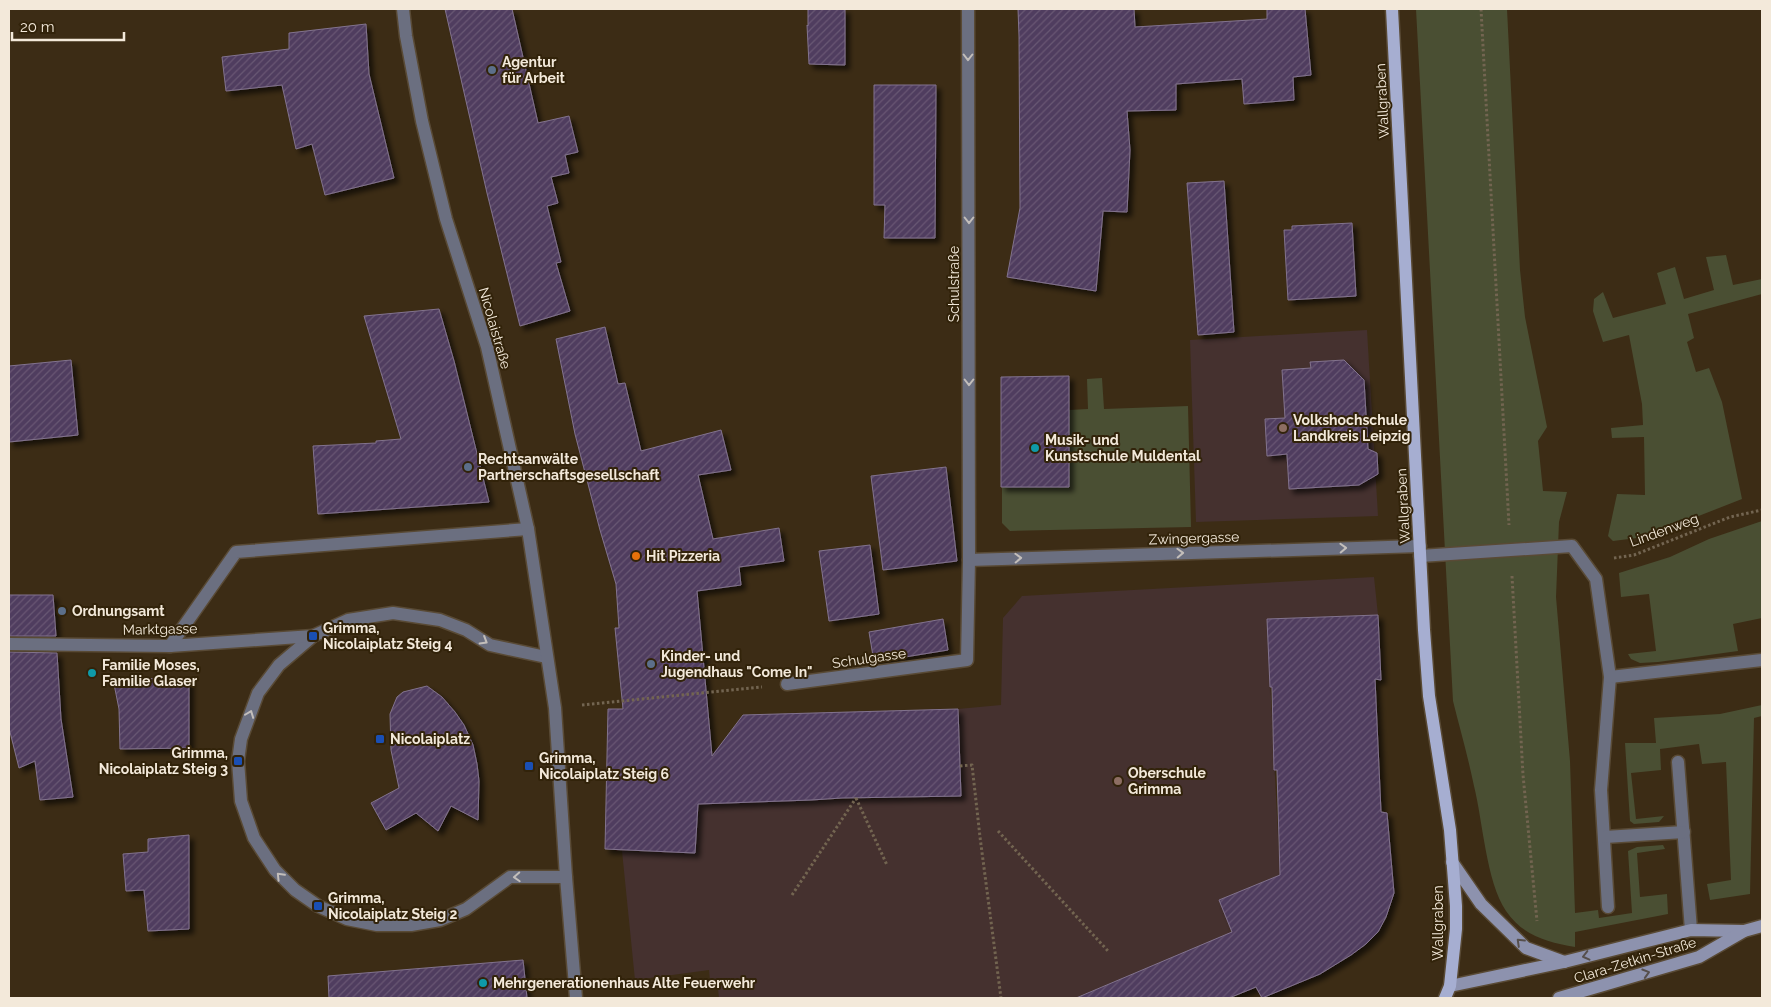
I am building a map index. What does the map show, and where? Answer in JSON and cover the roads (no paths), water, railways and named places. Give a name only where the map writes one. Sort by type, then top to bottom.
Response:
[{"type":"main road","name":"Wallgraben","points":[[1392,9],[1429,696],[1450,830],[1456,906],[1456,928],[1450,986],[1445,998]]},
{"type":"street","name":"Nicolaistraße","points":[[403,9],[406,36],[424,130],[446,219],[487,347],[528,529],[546,658]]},
{"type":"street","name":"Schulstraße","points":[[968,9],[969,560]]},
{"type":"street","points":[[170,646],[236,552],[528,529]]},
{"type":"street","name":"Zwingergasse","points":[[969,560],[1511,550],[1572,546],[1596,580],[1610,677]]},
{"type":"street","name":"Schulgasse","points":[[787,684],[967,660],[969,560]]},
{"type":"street","points":[[566,877],[510,877],[466,909],[440,920],[411,925],[377,925],[347,919],[318,906],[294,890],[275,870],[254,838],[241,801],[238,761],[241,739],[258,694],[279,665],[312,636],[348,620],[392,613],[440,620],[466,630],[490,645],[546,658],[554,708],[576,998]]},
{"type":"street","name":"Marktgasse","points":[[9,644],[170,646],[312,636]]},
{"type":"street","points":[[1608,906],[1601,790],[1610,677],[1762,660]]},
{"type":"street","points":[[1678,762],[1691,930]]},
{"type":"street","points":[[1605,837],[1684,832]]},
{"type":"street","name":"Clara-Zetkin-Straße","points":[[1452,862],[1481,904],[1526,948],[1564,962]]},
{"type":"street","name":"Clara-Zetkin-Straße","points":[[1559,998],[1699,958],[1744,931],[1762,926]]},
{"type":"street","name":"Clara-Zetkin-Straße","points":[[1450,986],[1564,962],[1691,930],[1744,931]]},
{"type":"place","name":"Agentur für Arbeit","points":[[492,70]]},
{"type":"place","name":"Volkshochschule Landkreis Leipzig","points":[[1283,428]]},
{"type":"place","name":"Musik- und Kunstschule Muldental","points":[[1035,448]]},
{"type":"place","name":"Rechtsanwälte Partnerschaftsgesellschaft","points":[[468,467]]},
{"type":"place","name":"Hit Pizzeria","points":[[636,556]]},
{"type":"place","name":"Ordnungsamt","points":[[62,611]]},
{"type":"place","name":"Grimma, Nicolaiplatz Steig 4","points":[[313,636]]},
{"type":"place","name":"Kinder- und Jugendhaus \"Come In\"","points":[[651,664]]},
{"type":"place","name":"Familie Moses, Familie Glaser","points":[[92,673]]},
{"type":"place","name":"Nicolaiplatz","points":[[380,739]]},
{"type":"place","name":"Grimma, Nicolaiplatz Steig 3","points":[[238,761]]},
{"type":"place","name":"Grimma, Nicolaiplatz Steig 6","points":[[529,766]]},
{"type":"place","name":"Oberschule Grimma","points":[[1118,781]]},
{"type":"place","name":"Grimma, Nicolaiplatz Steig 2","points":[[318,906]]},
{"type":"place","name":"Mehrgenerationenhaus Alte Feuerwehr","points":[[483,983]]}]
